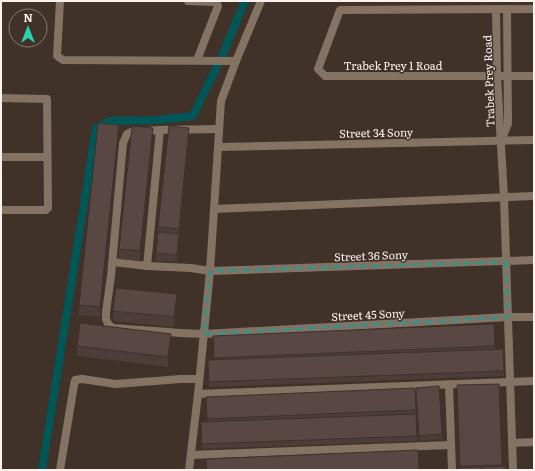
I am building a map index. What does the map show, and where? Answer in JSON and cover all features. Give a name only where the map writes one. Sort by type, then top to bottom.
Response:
[{"type":"street","points":[[60,1],[58,56],[63,60],[233,61]]},
{"type":"street","points":[[188,1],[216,2],[218,6],[200,60]]},
{"type":"street","points":[[189,470],[210,271],[221,100],[233,61],[261,1]]},
{"type":"street","points":[[496,9],[534,9]]},
{"type":"street","name":"Trabek Prey Road","points":[[496,9],[501,140]]},
{"type":"street","name":"Trabek Prey 1 Road","points":[[496,9],[340,10],[318,69],[325,76],[534,76]]},
{"type":"street","name":"Trabek Prey Road","points":[[501,140],[508,124],[507,9]]},
{"type":"street","points":[[1,98],[47,99],[47,210],[1,210]]},
{"type":"street","points":[[113,262],[123,143],[127,134],[131,132],[160,130],[219,129]]},
{"type":"street","points":[[147,266],[160,130]]},
{"type":"street","points":[[501,140],[513,470]]},
{"type":"street","name":"Street 34 Sony","points":[[219,147],[534,140]]},
{"type":"street","points":[[1,157],[47,157]]},
{"type":"street","points":[[214,209],[534,196]]},
{"type":"street","name":"Street 36 Sony","points":[[113,262],[147,266],[191,268],[210,271],[534,260]]},
{"type":"street","name":"Street 45 Sony","points":[[113,262],[106,312],[108,324],[113,328],[204,334],[508,317],[534,317]]},
{"type":"street","points":[[60,470],[75,380],[82,379],[116,384],[199,379]]},
{"type":"street","points":[[198,394],[534,381]]},
{"type":"street","points":[[449,384],[452,470]]},
{"type":"street","points":[[512,443],[534,442]]},
{"type":"street","points":[[191,455],[451,445]]},
{"type":"highlighted area","points":[[506,262],[508,317],[204,334],[210,271]]},
{"type":"building","points":[[98,123],[119,125],[100,307],[79,305]]},
{"type":"building","points":[[132,126],[153,128],[140,251],[119,249]]},
{"type":"building","points":[[169,126],[189,128],[179,229],[158,227]]},
{"type":"building","points":[[158,232],[179,234],[177,255],[156,253]]},
{"type":"building","points":[[116,288],[177,294],[174,317],[113,311]]},
{"type":"building","points":[[80,323],[171,334],[168,357],[77,346]]},
{"type":"building","points":[[494,324],[495,346],[214,358],[213,336]]},
{"type":"building","points":[[503,349],[504,371],[209,382],[208,360]]},
{"type":"building","points":[[499,384],[502,465],[460,466],[457,385]]},
{"type":"building","points":[[439,386],[442,434],[419,436],[416,388]]},
{"type":"building","points":[[415,388],[416,410],[207,419],[206,397]]},
{"type":"building","points":[[416,414],[417,436],[202,444],[201,422]]},
{"type":"building","points":[[418,450],[419,470],[207,470],[206,459]]},
{"type":"building","points":[[506,466],[506,470],[483,470],[483,467]]},
{"type":"building","points":[[481,467],[481,470],[458,470],[458,468]]},
{"type":"waterway","points":[[42,470],[96,128],[109,121],[157,120],[193,116],[222,56],[245,1]]}]
